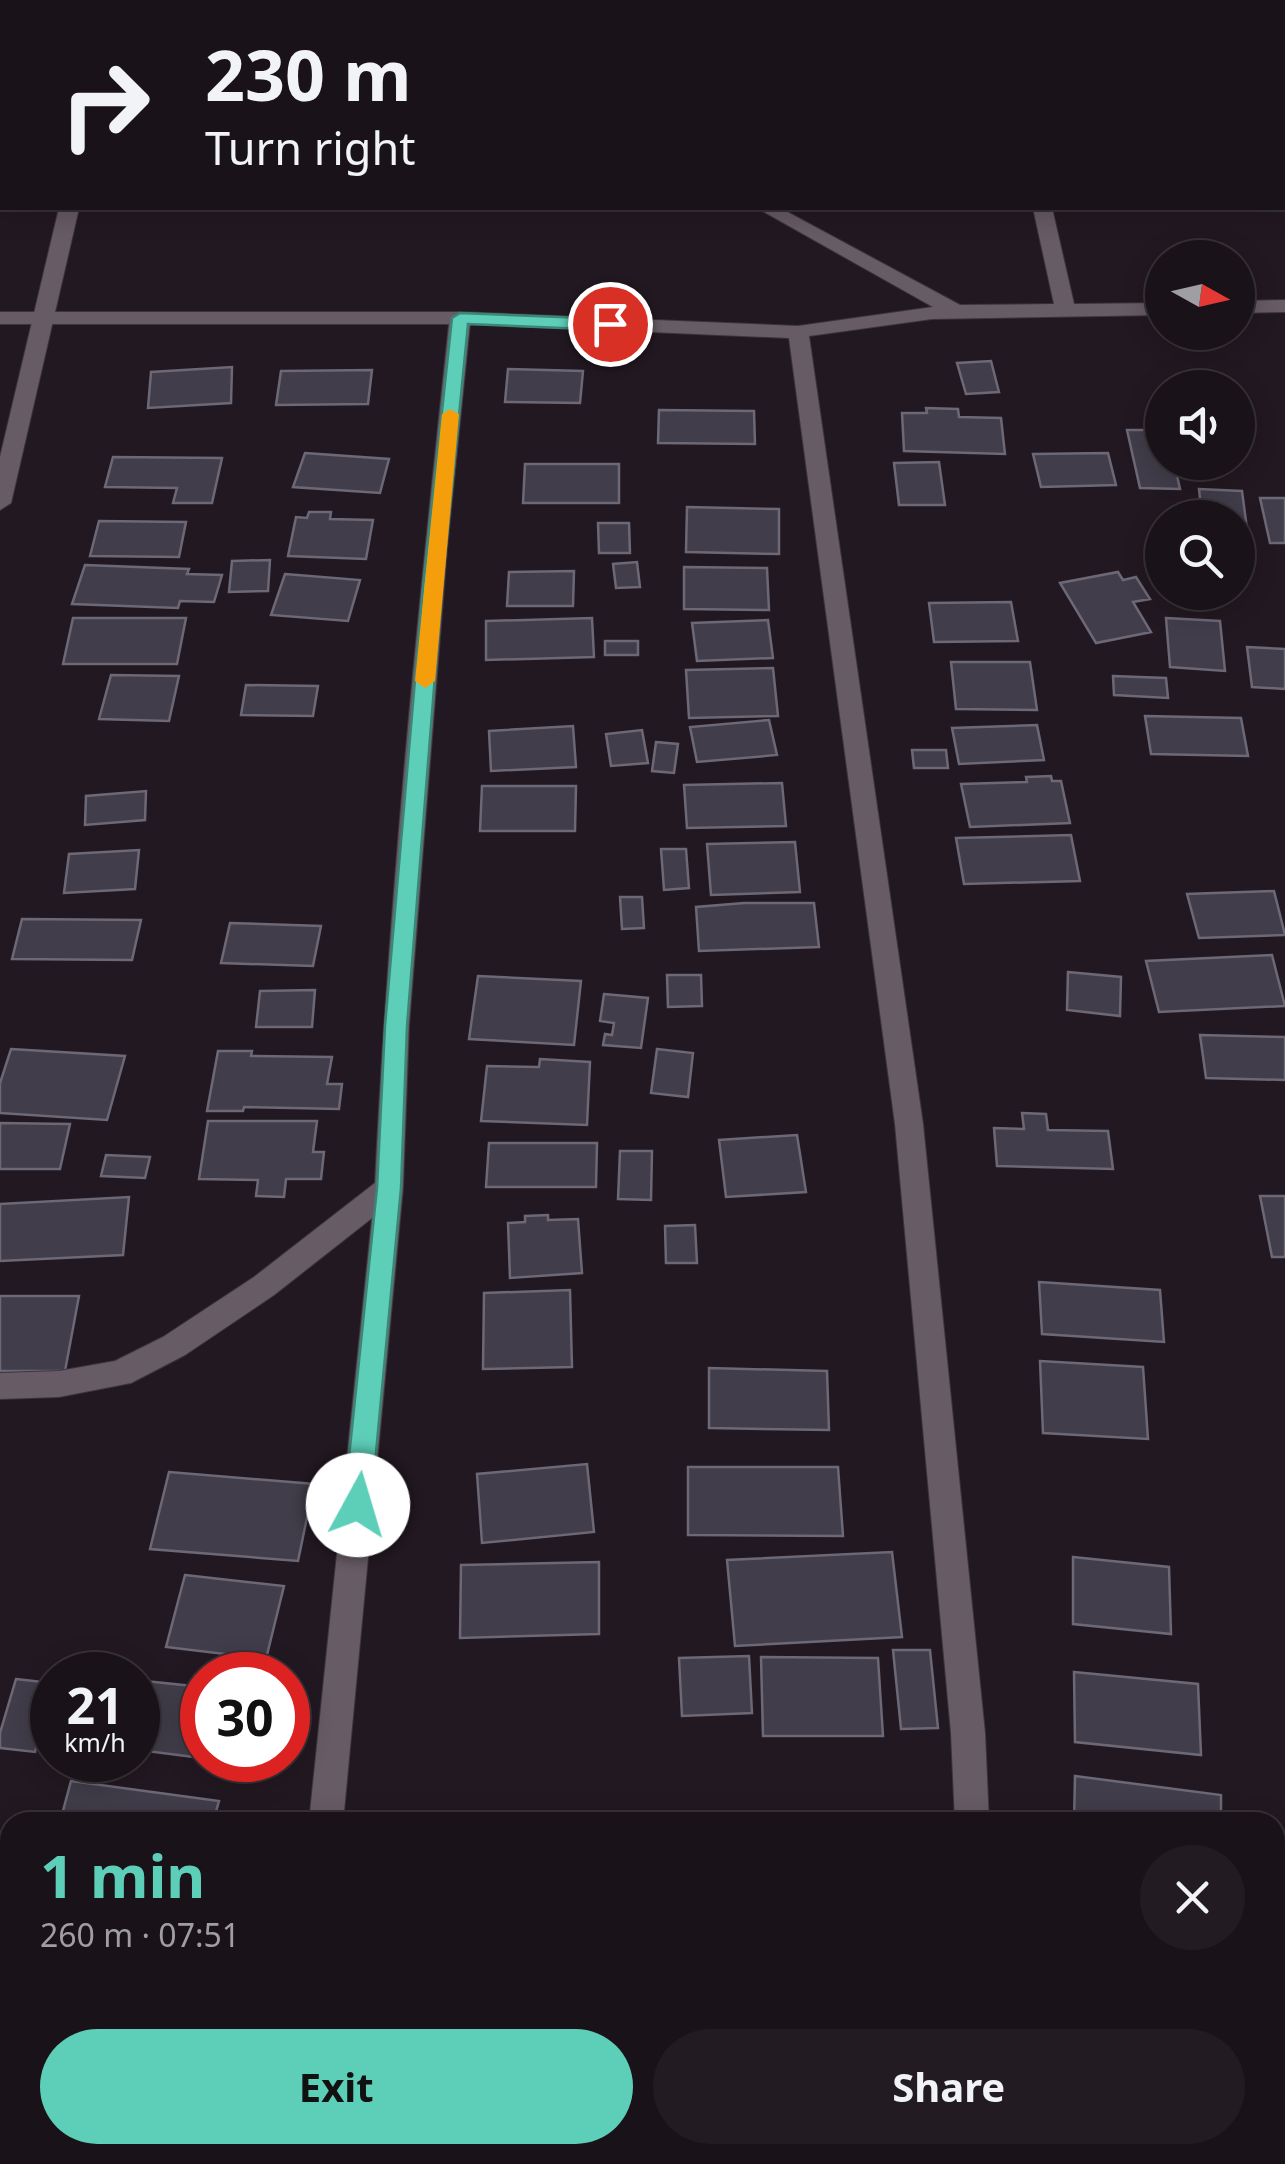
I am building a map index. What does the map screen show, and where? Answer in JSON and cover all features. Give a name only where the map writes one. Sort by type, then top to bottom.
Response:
[{"type":"street","points":[[0,503],[69,210]]},
{"type":"street","points":[[771,210],[962,314]]},
{"type":"street","points":[[1042,210],[1066,311]]},
{"type":"street","points":[[1255,307],[1285,306]]},
{"type":"street","points":[[0,318],[460,318],[798,332],[845,320],[1145,309]]},
{"type":"street","points":[[327,1812],[389,1188],[399,986],[460,318]]},
{"type":"street","points":[[798,332],[910,1124],[968,1733],[972,1812]]},
{"type":"street","points":[[0,1386],[59,1384],[120,1374],[161,1353],[264,1286],[389,1188]]},
{"type":"building","points":[[991,361],[999,392],[966,394],[957,363]]},
{"type":"building","points":[[232,367],[231,403],[148,408],[151,372]]},
{"type":"building","points":[[508,369],[583,371],[580,403],[505,402]]},
{"type":"building","points":[[372,370],[368,404],[276,405],[281,371]]},
{"type":"building","points":[[926,408],[958,409],[959,417],[1001,418],[1005,454],[904,451],[902,413],[927,413]]},
{"type":"building","points":[[659,410],[754,411],[755,444],[658,443]]},
{"type":"building","points":[[1127,430],[1145,430],[1145,480],[1178,480],[1180,489],[1140,488]]},
{"type":"building","points":[[305,453],[389,459],[380,493],[293,487]]},
{"type":"building","points":[[1108,453],[1116,485],[1041,487],[1033,454]]},
{"type":"building","points":[[113,457],[222,458],[212,503],[173,503],[177,488],[105,487]]},
{"type":"building","points":[[939,462],[945,505],[899,505],[894,463]]},
{"type":"building","points":[[525,464],[619,464],[619,503],[523,503]]},
{"type":"building","points":[[1199,489],[1242,491],[1243,500],[1200,500]]},
{"type":"building","points":[[1260,498],[1285,498],[1285,543],[1270,543]]},
{"type":"building","points":[[687,507],[779,509],[779,554],[686,552]]},
{"type":"building","points":[[309,512],[331,512],[330,519],[373,520],[366,559],[288,556],[296,517],[307,518]]},
{"type":"building","points":[[99,521],[186,522],[179,557],[90,556]]},
{"type":"building","points":[[598,523],[629,523],[630,553],[599,553]]},
{"type":"building","points":[[270,560],[268,591],[229,592],[232,561]]},
{"type":"building","points":[[637,562],[640,587],[616,588],[613,564]]},
{"type":"building","points":[[85,565],[189,569],[187,574],[222,575],[214,602],[180,601],[178,608],[72,604]]},
{"type":"building","points":[[684,567],[767,568],[769,610],[684,609]]},
{"type":"building","points":[[574,571],[573,606],[507,606],[509,572]]},
{"type":"building","points":[[1118,572],[1123,580],[1136,577],[1145,591],[1145,600],[1133,602],[1151,632],[1096,643],[1060,583]]},
{"type":"building","points":[[285,574],[360,580],[348,621],[271,615]]},
{"type":"building","points":[[1011,602],[1018,641],[934,642],[929,603]]},
{"type":"building","points":[[73,618],[186,618],[177,664],[63,664]]},
{"type":"building","points":[[592,618],[594,657],[486,660],[486,621]]},
{"type":"building","points":[[1166,618],[1220,621],[1225,671],[1170,667]]},
{"type":"building","points":[[768,620],[773,658],[697,661],[692,623]]},
{"type":"building","points":[[605,641],[638,641],[638,655],[605,655]]},
{"type":"building","points":[[1247,647],[1285,649],[1285,689],[1252,687]]},
{"type":"building","points":[[951,662],[1030,662],[1037,710],[956,709]]},
{"type":"building","points":[[773,668],[778,716],[689,718],[686,670]]},
{"type":"building","points":[[111,675],[179,676],[169,721],[99,719]]},
{"type":"building","points":[[1113,676],[1166,678],[1168,698],[1114,695]]},
{"type":"building","points":[[246,685],[318,686],[313,716],[241,715]]},
{"type":"building","points":[[1145,716],[1241,718],[1248,756],[1151,754]]},
{"type":"building","points":[[769,720],[777,755],[697,762],[690,727]]},
{"type":"building","points":[[1037,725],[1044,760],[959,764],[952,728]]},
{"type":"building","points":[[573,726],[576,767],[491,771],[489,731]]},
{"type":"building","points":[[642,730],[648,763],[611,766],[606,734]]},
{"type":"building","points":[[656,742],[678,744],[674,773],[652,771]]},
{"type":"building","points":[[912,750],[946,750],[948,768],[914,768]]},
{"type":"building","points":[[1051,776],[1052,781],[1061,781],[1070,823],[970,827],[961,784],[1027,782],[1026,777]]},
{"type":"building","points":[[782,783],[786,826],[687,828],[684,785]]},
{"type":"building","points":[[482,786],[576,786],[575,831],[480,831]]},
{"type":"building","points":[[146,791],[145,820],[85,825],[86,796]]},
{"type":"building","points":[[1071,835],[1080,881],[964,884],[956,838]]},
{"type":"building","points":[[795,842],[800,892],[711,895],[707,844]]},
{"type":"building","points":[[661,849],[686,849],[689,888],[664,890]]},
{"type":"building","points":[[139,850],[135,889],[64,893],[69,854]]},
{"type":"building","points":[[1274,891],[1285,935],[1199,938],[1187,894]]},
{"type":"building","points":[[620,897],[642,897],[644,928],[622,929]]},
{"type":"building","points":[[814,903],[819,947],[699,951],[696,907]]},
{"type":"building","points":[[22,919],[141,920],[132,960],[12,959]]},
{"type":"building","points":[[230,923],[321,926],[313,966],[221,963]]},
{"type":"building","points":[[1272,955],[1285,1006],[1159,1012],[1146,961]]},
{"type":"building","points":[[1068,972],[1121,977],[1120,1016],[1067,1010]]},
{"type":"building","points":[[667,975],[701,975],[702,1006],[668,1007]]},
{"type":"building","points":[[478,976],[581,981],[574,1045],[469,1039]]},
{"type":"building","points":[[315,990],[312,1027],[256,1027],[260,991]]},
{"type":"building","points":[[604,994],[648,998],[641,1048],[603,1045],[605,1034],[612,1035],[614,1023],[600,1021]]},
{"type":"building","points":[[1200,1035],[1285,1037],[1285,1080],[1206,1078]]},
{"type":"building","points":[[11,1049],[125,1056],[107,1120],[0,1113],[0,1083]]},
{"type":"building","points":[[657,1049],[693,1053],[688,1097],[651,1093]]},
{"type":"building","points":[[218,1051],[252,1051],[251,1056],[332,1057],[327,1084],[342,1084],[339,1109],[244,1107],[243,1111],[207,1111]]},
{"type":"building","points":[[540,1059],[590,1062],[587,1125],[481,1121],[487,1066],[539,1067]]},
{"type":"building","points":[[1022,1113],[1046,1114],[1048,1130],[1108,1131],[1113,1169],[997,1166],[994,1128],[1024,1129]]},
{"type":"building","points":[[208,1121],[317,1121],[313,1152],[324,1152],[321,1179],[286,1179],[284,1197],[256,1196],[258,1180],[199,1179]]},
{"type":"building","points":[[0,1123],[70,1124],[60,1169],[0,1169]]},
{"type":"building","points":[[797,1135],[806,1192],[726,1197],[719,1140]]},
{"type":"building","points":[[489,1143],[597,1143],[596,1187],[486,1187]]},
{"type":"building","points":[[620,1151],[652,1151],[651,1200],[618,1199]]},
{"type":"building","points":[[106,1155],[150,1157],[145,1178],[101,1176]]},
{"type":"building","points":[[1260,1196],[1285,1196],[1285,1257],[1272,1257]]},
{"type":"building","points":[[129,1197],[123,1255],[0,1261],[0,1204]]},
{"type":"building","points":[[548,1215],[548,1220],[578,1219],[582,1273],[510,1278],[508,1223],[525,1222],[525,1216]]},
{"type":"building","points":[[695,1225],[697,1263],[666,1263],[665,1226]]},
{"type":"building","points":[[1039,1282],[1160,1290],[1164,1342],[1042,1334]]},
{"type":"building","points":[[570,1290],[572,1367],[483,1369],[484,1293]]},
{"type":"building","points":[[0,1296],[79,1296],[65,1371],[0,1371]]},
{"type":"building","points":[[1040,1361],[1143,1367],[1148,1439],[1043,1433]]},
{"type":"building","points":[[709,1368],[827,1371],[829,1430],[709,1428]]},
{"type":"building","points":[[587,1464],[594,1532],[482,1543],[477,1474]]},
{"type":"building","points":[[688,1467],[838,1467],[843,1536],[688,1535]]},
{"type":"building","points":[[169,1472],[314,1484],[298,1561],[150,1549]]},
{"type":"building","points":[[892,1552],[902,1637],[735,1646],[727,1560]]},
{"type":"building","points":[[1073,1557],[1169,1567],[1171,1634],[1073,1624]]},
{"type":"building","points":[[599,1562],[599,1634],[460,1638],[461,1565]]},
{"type":"building","points":[[185,1575],[284,1586],[268,1652],[166,1647]]},
{"type":"building","points":[[893,1650],[930,1650],[938,1728],[901,1729]]},
{"type":"building","points":[[749,1656],[752,1713],[682,1716],[679,1658]]},
{"type":"building","points":[[761,1657],[878,1658],[883,1736],[763,1736]]},
{"type":"building","points":[[1074,1672],[1198,1684],[1201,1755],[1075,1742]]},
{"type":"building","points":[[16,1679],[30,1681],[30,1751],[0,1748],[0,1733]]},
{"type":"building","points":[[160,1683],[180,1685],[180,1755],[160,1753]]},
{"type":"building","points":[[1075,1776],[1221,1795],[1221,1812],[1074,1812]]},
{"type":"building","points":[[71,1782],[78,1782],[219,1801],[216,1812],[63,1812]]},
{"type":"slow traffic","points":[[425,681],[450,414]]},
{"type":"route","points":[[358,1505],[389,1188],[396,1026],[433,588],[460,318],[610,324]]}]
